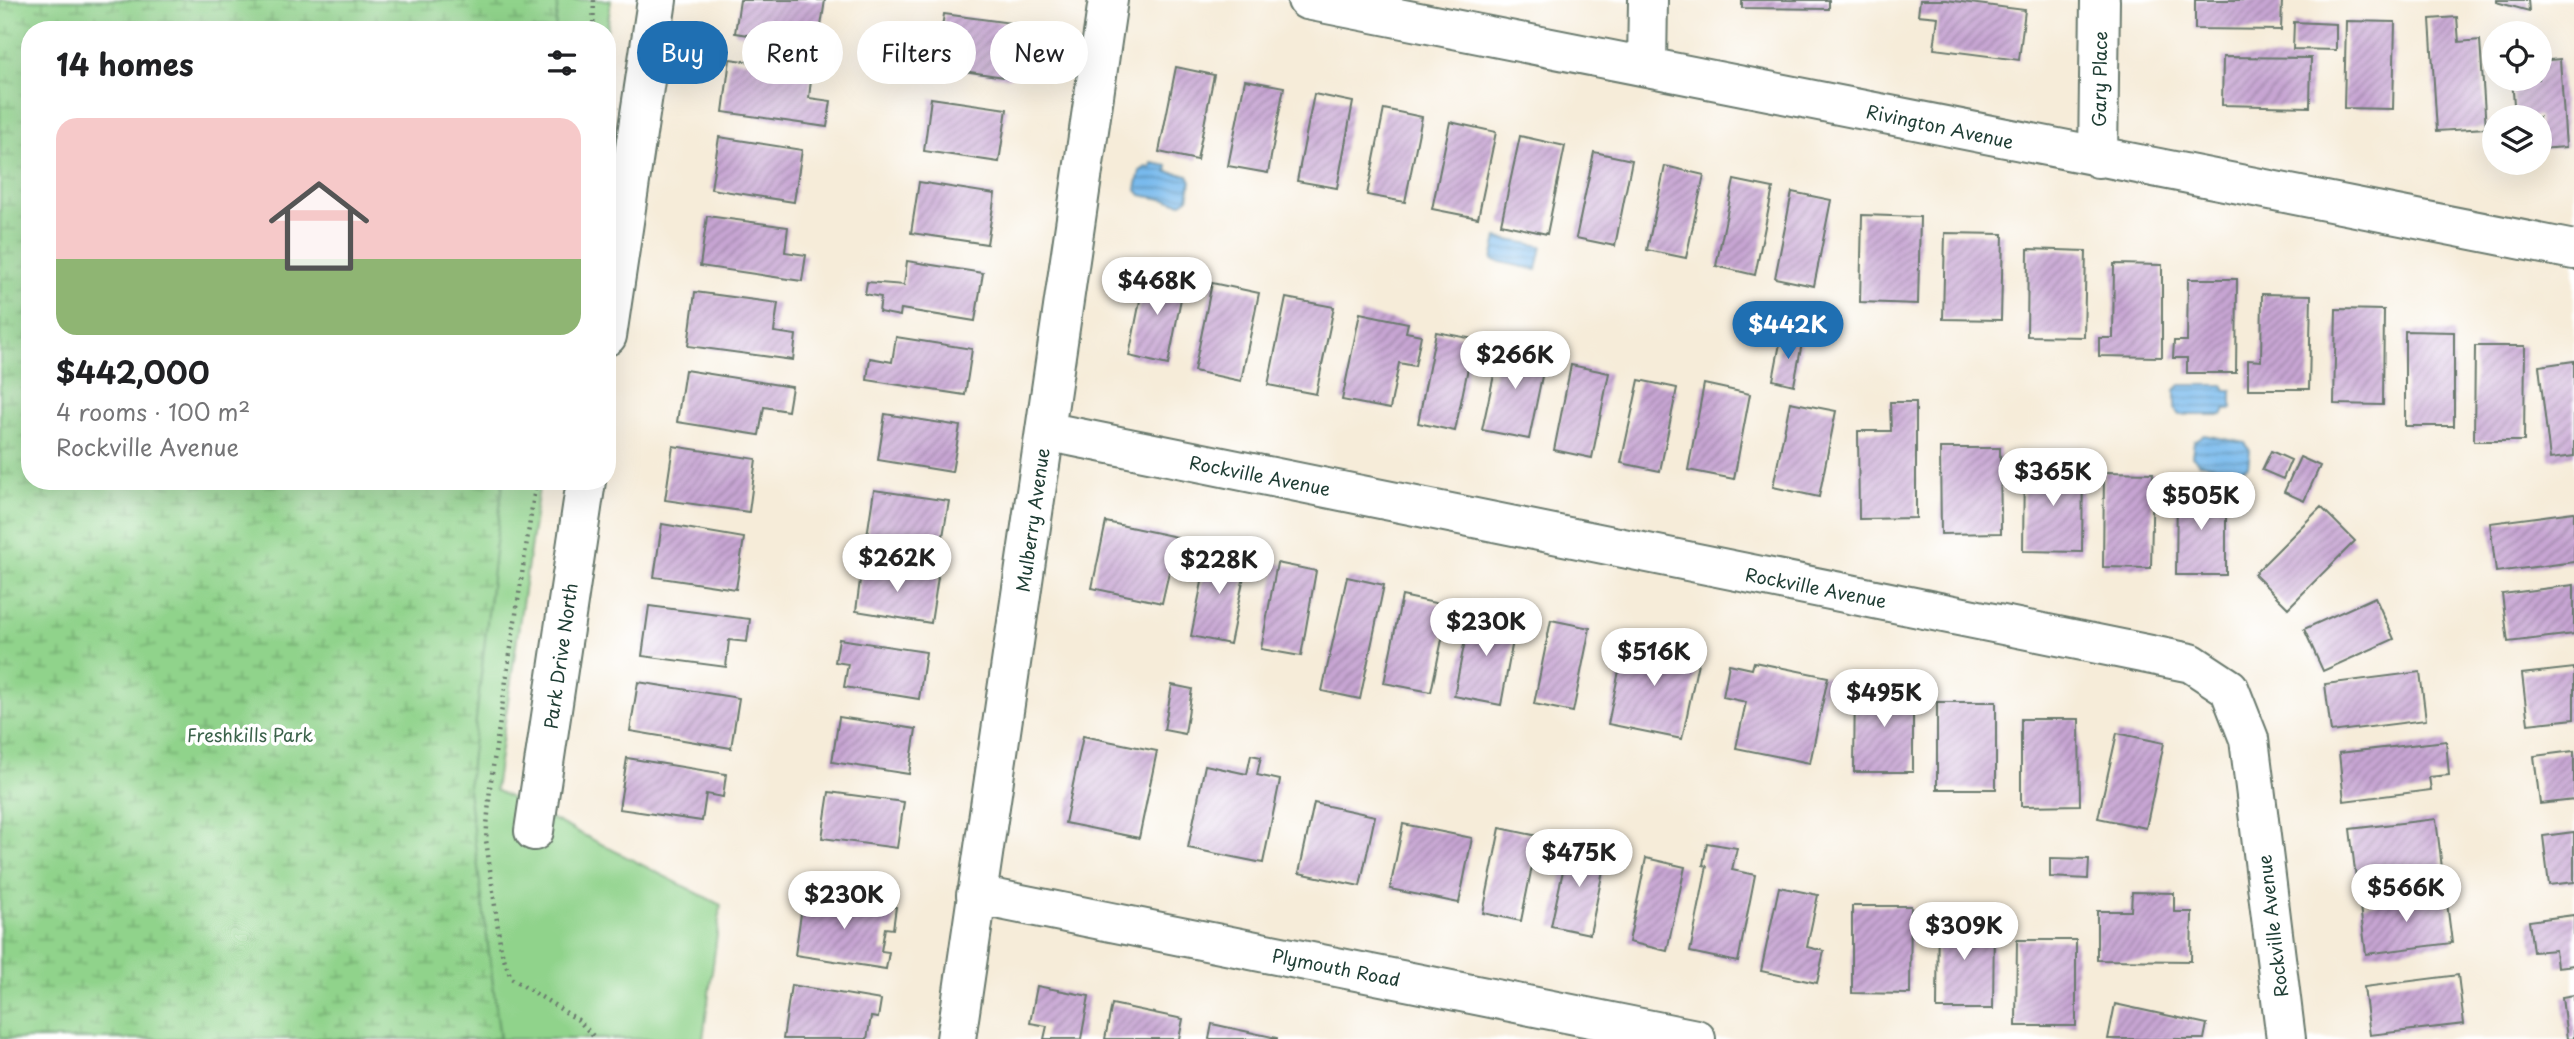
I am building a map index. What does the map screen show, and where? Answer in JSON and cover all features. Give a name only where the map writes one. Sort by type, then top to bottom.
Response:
[{"type":"street","points":[[616,276],[657,0]]},
{"type":"street","name":"Mulberry Avenue","points":[[956,1039],[1108,0]]},
{"type":"street","name":"Rivington Avenue","points":[[1307,0],[2574,250]]},
{"type":"street","points":[[1647,66],[1648,0]]},
{"type":"street","name":"Gary Place","points":[[2098,158],[2100,0]]},
{"type":"street","name":"Rockville Avenue","points":[[1045,431],[2190,663],[2229,688],[2249,739],[2286,1039]]},
{"type":"street","name":"Park Drive North","points":[[534,831],[585,490]]},
{"type":"street","name":"Plymouth Road","points":[[976,895],[1696,1039]]},
{"type":"path","points":[[593,21],[594,0]]},
{"type":"path","points":[[518,982],[578,1020],[596,1039]]},
{"type":"green space","name":"Freshkills Park","points":[[0,0],[611,0],[608,21],[21,21],[21,490],[539,490],[495,790],[721,905],[703,1039],[0,1039]]},
{"type":"green space","name":"Freshkills Park","points":[[0,0],[558,0],[556,21],[21,21],[21,490],[502,490],[468,790],[500,1039],[0,1039]]},
{"type":"water","points":[[1152,163],[1168,166],[1167,172],[1188,175],[1191,181],[1188,199],[1182,203],[1141,195],[1136,189],[1140,171],[1146,167],[1151,168]]},
{"type":"water","points":[[1497,238],[1542,246],[1537,270],[1492,260]]},
{"type":"water","points":[[2180,385],[2223,385],[2226,390],[2232,390],[2232,409],[2225,409],[2222,415],[2180,415],[2175,409],[2175,390]]},
{"type":"water","points":[[2204,435],[2245,443],[2250,451],[2248,466],[2240,470],[2199,463],[2192,456],[2194,441]]},
{"type":"building","points":[[740,0],[825,0],[822,21],[742,21],[742,34],[735,33]]},
{"type":"building","points":[[1742,0],[1829,0],[1829,9],[1742,8]]},
{"type":"building","points":[[1920,0],[1946,0],[2025,10],[2019,60],[1934,49],[1938,17],[1918,15]]},
{"type":"building","points":[[2195,0],[2282,0],[2281,30],[2195,29]]},
{"type":"building","points":[[2528,0],[2529,11],[2496,2]]},
{"type":"building","points":[[944,14],[996,21],[990,21],[990,75],[976,73],[976,21],[943,21]]},
{"type":"building","points":[[2457,17],[2459,42],[2480,40],[2484,105],[2482,105],[2482,128],[2437,131],[2430,19]]},
{"type":"building","points":[[2346,21],[2395,22],[2393,109],[2344,108]]},
{"type":"building","points":[[2294,22],[2336,24],[2336,50],[2293,49]]},
{"type":"building","points":[[2223,57],[2311,58],[2310,107],[2222,105]]},
{"type":"building","points":[[730,59],[742,61],[742,84],[810,84],[809,98],[831,101],[827,127],[723,112]]},
{"type":"building","points":[[2560,59],[2566,147],[2552,148],[2552,105],[2514,105],[2513,91],[2552,91],[2552,60]]},
{"type":"building","points":[[1176,67],[1214,75],[1197,160],[1159,152]]},
{"type":"building","points":[[1245,80],[1284,87],[1268,173],[1228,166]]},
{"type":"building","points":[[1314,94],[1353,102],[1337,188],[1297,181]]},
{"type":"building","points":[[931,98],[1007,109],[999,162],[924,151]]},
{"type":"building","points":[[1384,109],[1422,117],[1405,202],[1367,195]]},
{"type":"building","points":[[1450,122],[1496,132],[1478,218],[1432,209]]},
{"type":"building","points":[[1520,136],[1565,146],[1547,234],[1501,224]]},
{"type":"building","points":[[719,137],[802,150],[794,202],[711,189]]},
{"type":"building","points":[[1594,152],[1632,160],[1615,246],[1576,238]]},
{"type":"building","points":[[1665,166],[1704,175],[1686,258],[1647,250]]},
{"type":"building","points":[[1734,180],[1773,188],[1755,275],[1716,266]]},
{"type":"building","points":[[919,182],[995,194],[987,244],[911,233]]},
{"type":"building","points":[[1792,192],[1831,200],[1814,286],[1775,278]]},
{"type":"building","points":[[1862,215],[1920,217],[1918,304],[1860,302]]},
{"type":"building","points":[[707,216],[788,227],[785,252],[806,255],[802,281],[700,266]]},
{"type":"building","points":[[1945,233],[2003,234],[2001,320],[1943,319]]},
{"type":"building","points":[[2028,249],[2086,251],[2084,337],[2027,336]]},
{"type":"building","points":[[907,261],[983,273],[975,321],[901,309],[900,316],[879,312],[881,297],[865,294],[867,282],[904,285]]},
{"type":"building","points":[[2114,264],[2162,265],[2162,357],[2099,356],[2099,338],[2113,338]]},
{"type":"building","points":[[1146,270],[1185,278],[1168,365],[1129,356]]},
{"type":"building","points":[[2188,279],[2237,279],[2236,373],[2187,373],[2187,358],[2173,358],[2174,341],[2187,341]]},
{"type":"building","points":[[1212,283],[1259,293],[1241,381],[1194,371]]},
{"type":"building","points":[[695,292],[778,303],[774,332],[796,335],[793,360],[688,346]]},
{"type":"building","points":[[2262,294],[2311,295],[2309,389],[2248,389],[2248,360],[2261,361]]},
{"type":"building","points":[[1286,298],[1334,307],[1316,394],[1268,385]]},
{"type":"building","points":[[2336,309],[2384,310],[2383,405],[2334,404]]},
{"type":"building","points":[[1360,313],[1408,323],[1406,332],[1421,335],[1415,366],[1399,363],[1390,409],[1342,400]]},
{"type":"building","points":[[2405,331],[2454,332],[2454,426],[2405,426]]},
{"type":"building","points":[[1436,332],[1474,339],[1455,431],[1418,423]]},
{"type":"building","points":[[896,337],[972,349],[965,395],[867,380],[870,358],[892,362]]},
{"type":"building","points":[[1781,338],[1802,343],[1794,385],[1773,380]]},
{"type":"building","points":[[1501,343],[1547,352],[1529,439],[1482,430]]},
{"type":"building","points":[[2475,346],[2525,346],[2524,441],[2474,441]]},
{"type":"building","points":[[2574,361],[2574,456],[2550,459],[2539,366]]},
{"type":"building","points":[[1571,365],[1609,373],[1592,458],[1554,450]]},
{"type":"building","points":[[685,370],[792,387],[788,411],[764,407],[759,435],[677,422]]},
{"type":"building","points":[[1639,380],[1677,388],[1660,471],[1621,463]]},
{"type":"building","points":[[1704,384],[1750,394],[1734,479],[1688,470]]},
{"type":"building","points":[[1790,402],[1836,411],[1819,497],[1773,487]]},
{"type":"building","points":[[1890,402],[1916,402],[1916,518],[1859,519],[1858,431],[1891,431]]},
{"type":"building","points":[[885,414],[960,426],[952,472],[878,460]]},
{"type":"building","points":[[673,446],[756,459],[749,512],[665,500]]},
{"type":"building","points":[[1940,448],[2000,448],[2001,533],[1941,534]]},
{"type":"building","points":[[2271,451],[2291,460],[2283,479],[2262,470]]},
{"type":"building","points":[[2300,457],[2320,466],[2304,501],[2284,492]]},
{"type":"building","points":[[2024,465],[2083,465],[2082,552],[2023,551]]},
{"type":"building","points":[[2104,472],[2153,473],[2151,568],[2103,567]]},
{"type":"building","points":[[2177,489],[2226,489],[2226,575],[2176,575]]},
{"type":"building","points":[[874,490],[949,501],[941,548],[867,536]]},
{"type":"building","points":[[2321,507],[2355,541],[2288,608],[2254,574]]},
{"type":"building","points":[[2574,512],[2574,562],[2496,572],[2490,523]]},
{"type":"building","points":[[1106,522],[1177,537],[1162,603],[1092,588]]},
{"type":"building","points":[[662,524],[744,538],[736,589],[654,577]]},
{"type":"building","points":[[1209,548],[1248,557],[1230,644],[1191,636]]},
{"type":"building","points":[[1277,563],[1316,571],[1301,656],[1261,649]]},
{"type":"building","points":[[862,565],[938,577],[931,623],[856,611]]},
{"type":"building","points":[[1347,577],[1384,585],[1360,699],[1322,691]]},
{"type":"building","points":[[2574,585],[2574,634],[2508,642],[2502,594]]},
{"type":"building","points":[[1402,596],[1449,606],[1431,692],[1384,683]]},
{"type":"building","points":[[2375,597],[2394,639],[2323,671],[2304,629]]},
{"type":"building","points":[[649,606],[750,619],[747,642],[729,640],[726,667],[642,656]]},
{"type":"building","points":[[1471,610],[1517,619],[1501,705],[1454,696]]},
{"type":"building","points":[[1551,620],[1590,628],[1573,712],[1534,704]]},
{"type":"building","points":[[1626,637],[1700,653],[1682,739],[1608,724]]},
{"type":"building","points":[[839,639],[926,652],[919,699],[844,687],[848,664],[835,662]]},
{"type":"building","points":[[1754,662],[1828,677],[1810,763],[1736,748],[1746,702],[1723,697],[1729,664],[1752,669]]},
{"type":"building","points":[[2574,668],[2574,719],[2528,724],[2522,674]]},
{"type":"building","points":[[2420,672],[2426,720],[2331,732],[2325,684]]},
{"type":"building","points":[[638,682],[739,698],[731,748],[630,731]]},
{"type":"building","points":[[1172,685],[1192,689],[1185,734],[1164,730]]},
{"type":"building","points":[[1855,685],[1913,685],[1913,772],[1854,772]]},
{"type":"building","points":[[1937,702],[1996,702],[1996,789],[1937,789]]},
{"type":"building","points":[[839,717],[916,729],[909,774],[832,762]]},
{"type":"building","points":[[2021,719],[2079,719],[2080,805],[2021,806]]},
{"type":"building","points":[[2117,733],[2164,743],[2146,828],[2098,818]]},
{"type":"building","points":[[1083,736],[1157,751],[1139,838],[1065,823]]},
{"type":"building","points":[[2446,741],[2449,775],[2429,777],[2431,790],[2344,801],[2339,753]]},
{"type":"building","points":[[2574,751],[2574,800],[2540,804],[2534,756]]},
{"type":"building","points":[[1251,755],[1261,757],[1257,775],[1280,780],[1263,863],[1188,848],[1205,765],[1247,774]]},
{"type":"building","points":[[627,758],[726,774],[723,797],[706,794],[702,821],[619,809]]},
{"type":"building","points":[[829,792],[904,802],[897,848],[822,838]]},
{"type":"building","points":[[1314,803],[1375,816],[1360,886],[1299,873]]},
{"type":"building","points":[[2436,819],[2442,868],[2356,879],[2350,829]]},
{"type":"building","points":[[1403,824],[1472,838],[1459,903],[1390,889]]},
{"type":"building","points":[[1500,828],[1538,836],[1521,921],[1483,913]]},
{"type":"building","points":[[2574,832],[2574,882],[2549,885],[2543,836]]},
{"type":"building","points":[[1569,843],[1607,851],[1590,934],[1551,926]]},
{"type":"building","points":[[1707,843],[1737,848],[1732,870],[1755,875],[1738,962],[1690,952],[1707,866],[1703,865]]},
{"type":"building","points":[[1646,858],[1685,867],[1667,951],[1629,942]]},
{"type":"building","points":[[2050,858],[2089,859],[2088,879],[2050,877]]},
{"type":"building","points":[[1779,887],[1818,895],[1807,947],[1824,951],[1817,983],[1761,971]]},
{"type":"building","points":[[2132,892],[2174,893],[2174,912],[2192,912],[2191,961],[2097,960],[2097,911],[2131,911]]},
{"type":"building","points":[[804,893],[896,907],[893,929],[885,928],[881,951],[889,952],[886,969],[795,955]]},
{"type":"building","points":[[2446,895],[2452,943],[2366,954],[2360,906]]},
{"type":"building","points":[[1852,906],[1911,906],[1910,994],[1852,993]]},
{"type":"building","points":[[1938,907],[1965,907],[1964,923],[1994,923],[1993,1009],[1937,1009]]},
{"type":"building","points":[[2574,915],[2574,965],[2557,967],[2555,950],[2533,952],[2529,921]]},
{"type":"building","points":[[2017,940],[2076,940],[2076,1026],[2016,1026]]},
{"type":"building","points":[[2458,975],[2464,1024],[2370,1035],[2364,987]]},
{"type":"building","points":[[791,985],[881,1000],[878,1018],[871,1017],[867,1039],[783,1039]]},
{"type":"building","points":[[1037,986],[1089,996],[1081,1039],[1044,1039],[1047,1026],[1030,1023]]},
{"type":"building","points":[[2574,995],[2574,1039],[2567,1039],[2562,997]]},
{"type":"building","points":[[1112,1004],[1183,1019],[1179,1039],[1105,1039]]},
{"type":"building","points":[[2115,1004],[2207,1024],[2204,1039],[2108,1039]]},
{"type":"building","points":[[1212,1024],[1277,1038],[1277,1039],[1209,1039]]}]
